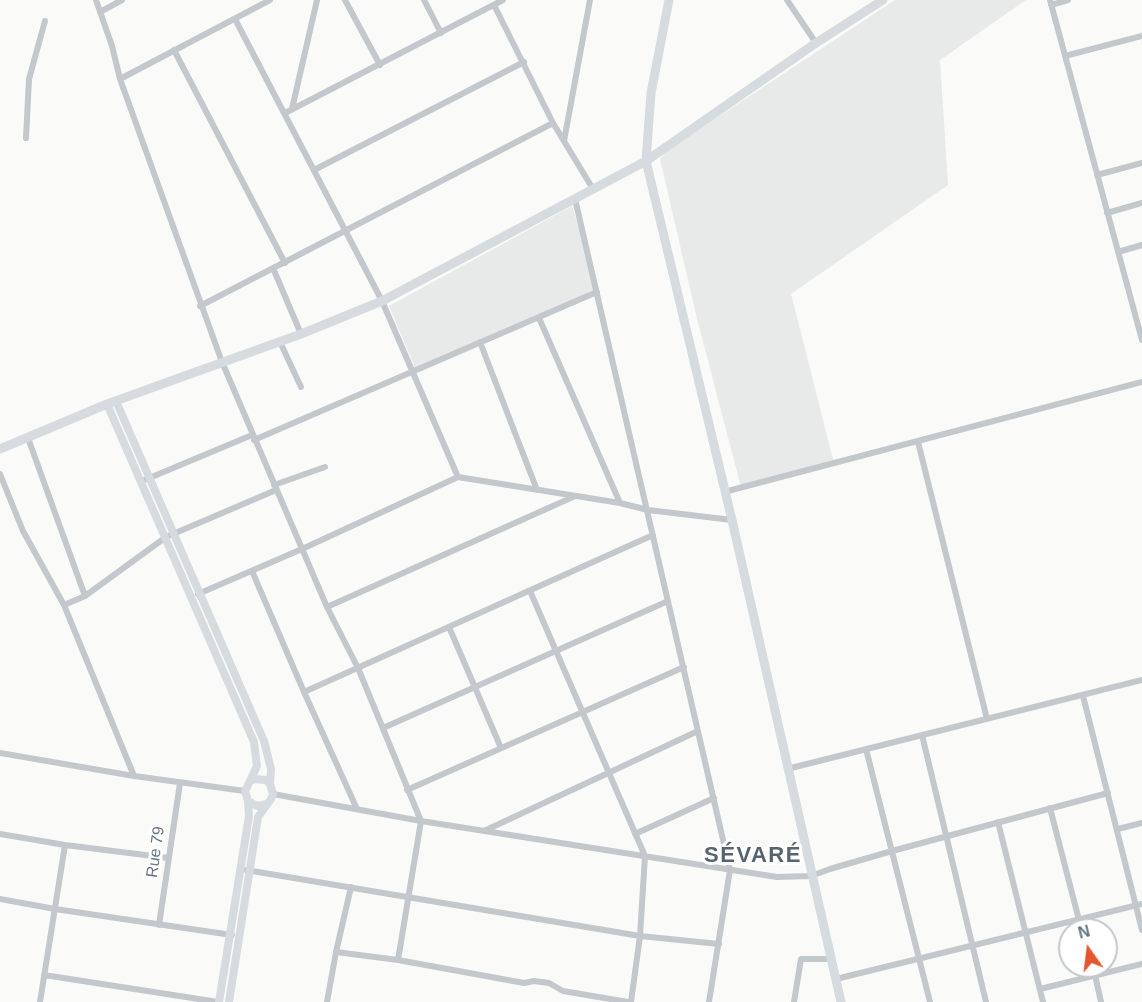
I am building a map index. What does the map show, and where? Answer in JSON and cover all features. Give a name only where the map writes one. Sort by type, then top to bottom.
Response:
[{"type":"main road","points":[[669,0],[651,93],[646,161],[732,520],[841,1002]]},
{"type":"main road","points":[[0,449],[112,402],[280,342],[382,302],[646,161],[816,43],[883,0]]},
{"type":"street","points":[[96,0],[112,46],[120,79],[222,362],[327,607],[358,668],[421,821],[398,960]]},
{"type":"street","points":[[100,12],[122,0]]},
{"type":"street","points":[[120,79],[270,0]]},
{"type":"street","points":[[292,109],[317,0]]},
{"type":"street","points":[[345,0],[380,65]]},
{"type":"street","points":[[424,0],[441,33]]},
{"type":"street","points":[[285,113],[503,0]]},
{"type":"street","points":[[564,142],[590,0]]},
{"type":"street","points":[[786,0],[816,43]]},
{"type":"street","points":[[1068,0],[1050,2],[1107,213],[1140,324],[1142,340]]},
{"type":"street","points":[[494,5],[553,123],[593,189]]},
{"type":"street","points":[[235,18],[382,302],[458,477]]},
{"type":"street","points":[[26,138],[29,79],[45,21]]},
{"type":"street","points":[[1065,56],[1142,36]]},
{"type":"street","points":[[174,50],[285,263]]},
{"type":"street","points":[[314,170],[524,62]]},
{"type":"street","points":[[200,306],[553,123]]},
{"type":"street","points":[[1097,175],[1142,163]]},
{"type":"street","points":[[575,199],[730,870],[709,1002]]},
{"type":"street","points":[[1107,213],[1142,203]]},
{"type":"street","points":[[1118,252],[1142,245]]},
{"type":"street","points":[[273,268],[301,334]]},
{"type":"street","points":[[145,479],[253,438],[597,292]]},
{"type":"street","points":[[539,318],[620,504]]},
{"type":"street","points":[[280,342],[301,387]]},
{"type":"street","points":[[480,342],[537,490]]},
{"type":"street","points":[[724,492],[1142,382]]},
{"type":"street","points":[[112,402],[195,595],[254,742],[257,766],[245,791],[249,816],[239,936],[229,1002]]},
{"type":"street","points":[[28,438],[85,596]]},
{"type":"street","points":[[918,442],[987,719]]},
{"type":"street","points":[[64,605],[85,596],[169,535],[325,467]]},
{"type":"street","points":[[0,474],[22,531],[64,605],[134,776]]},
{"type":"street","points":[[195,595],[302,549],[458,477],[648,510],[732,520]]},
{"type":"street","points":[[327,607],[574,497]]},
{"type":"street","points":[[304,692],[653,535]]},
{"type":"street","points":[[252,571],[357,809]]},
{"type":"street","points":[[336,952],[398,960],[524,984],[534,981],[549,983],[563,991],[629,1002],[640,936],[645,856],[530,591]]},
{"type":"street","points":[[44,975],[219,1002],[229,935],[244,870],[258,817],[273,794],[270,784],[271,769],[264,741],[195,595]]},
{"type":"street","points":[[383,728],[669,601]]},
{"type":"street","points":[[449,627],[501,748]]},
{"type":"street","points":[[407,790],[684,667]]},
{"type":"street","points":[[787,769],[1142,681]]},
{"type":"street","points":[[1083,696],[1139,905],[1142,930]]},
{"type":"street","points":[[483,831],[698,731]]},
{"type":"street","points":[[922,735],[987,1002]]},
{"type":"street","points":[[866,749],[930,1002]]},
{"type":"street","points":[[0,753],[134,776],[245,791]]},
{"type":"street","points":[[250,781],[261,778],[270,784]]},
{"type":"street","name":"Rue 79","points":[[159,925],[180,783]]},
{"type":"street","points":[[273,794],[421,821],[777,877],[811,876],[830,868],[1108,793]]},
{"type":"street","points":[[635,834],[714,798]]},
{"type":"street","points":[[248,801],[257,806],[267,804]]},
{"type":"street","points":[[1050,808],[1078,918]]},
{"type":"street","points":[[998,822],[1043,1002]]},
{"type":"street","points":[[1118,830],[1142,823]]},
{"type":"street","points":[[0,834],[64,845],[169,858]]},
{"type":"street","points":[[40,1002],[64,845]]},
{"type":"street","points":[[244,870],[640,936],[718,944]]},
{"type":"street","points":[[327,1002],[351,887]]},
{"type":"street","points":[[0,899],[239,936]]},
{"type":"street","points":[[1087,918],[1139,905]]},
{"type":"street","points":[[836,980],[1058,925]]},
{"type":"street","points":[[794,1002],[801,958],[831,959]]},
{"type":"street","points":[[1118,970],[1142,964]]},
{"type":"street","points":[[1040,989],[1083,978]]},
{"type":"street","points":[[1096,978],[1101,1002]]},
{"type":"shaded area","points":[[895,0],[1026,0],[940,60],[948,185],[791,294],[834,463],[741,487],[697,319],[660,159],[668,150]]},
{"type":"shaded area","points":[[572,206],[596,290],[416,370],[389,306]]},
{"type":"district","name":"SÉVARÉ","points":[[753,856]]}]
